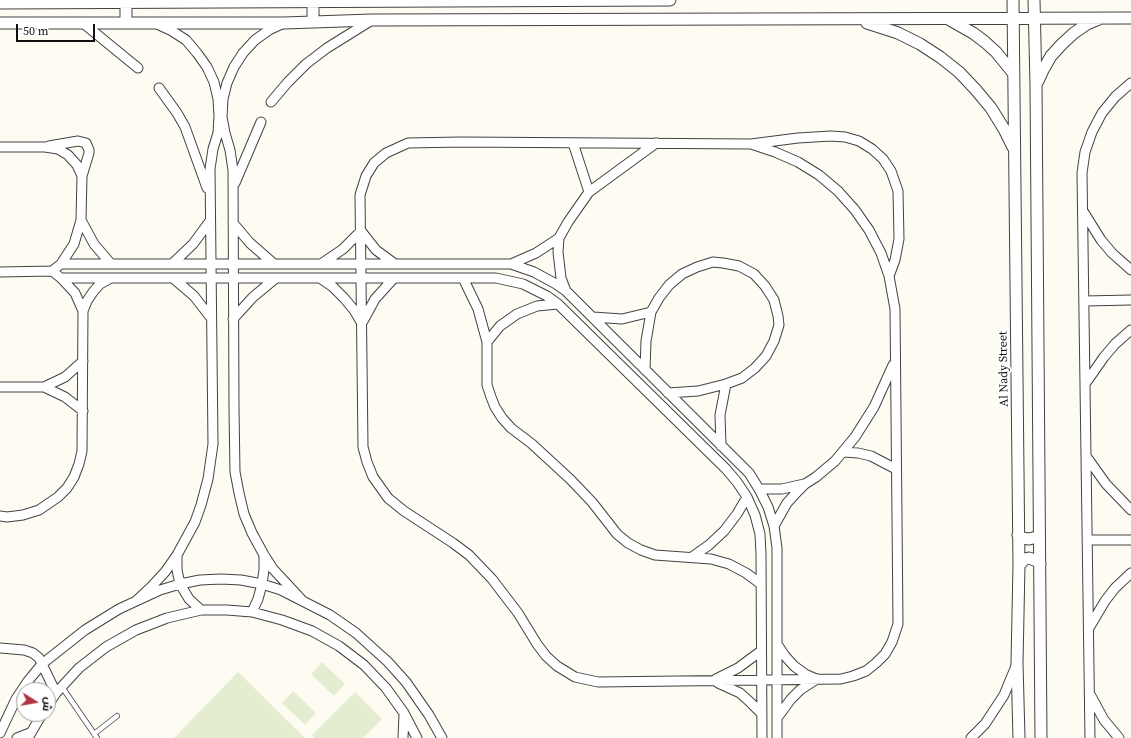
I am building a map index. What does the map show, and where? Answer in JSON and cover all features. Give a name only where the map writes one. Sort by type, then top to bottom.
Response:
[{"type":"street","points":[[0,3],[670,0]]},
{"type":"street","name":"Al Nady Street","points":[[1013,0],[1019,565],[1019,738]]},
{"type":"street","points":[[1034,0],[1041,738]]},
{"type":"street","points":[[313,2],[313,22]]},
{"type":"street","points":[[126,3],[126,23]]},
{"type":"street","points":[[1036,85],[1042,70],[1051,56],[1062,44],[1078,30],[1102,18]]},
{"type":"street","points":[[0,23],[284,23],[372,20],[1131,18]]},
{"type":"street","points":[[852,19],[876,25],[898,33],[920,44],[940,57],[976,90],[991,108],[1015,150]]},
{"type":"street","points":[[948,19],[974,33],[985,42],[996,52],[1014,74]]},
{"type":"street","points":[[272,102],[288,82],[306,64],[327,48],[372,20]]},
{"type":"street","points":[[84,23],[138,68]]},
{"type":"street","points":[[136,600],[151,587],[177,555],[195,522],[208,479],[213,444],[210,196],[211,160],[218,133],[218,99],[214,82],[198,53],[190,44],[172,31],[157,23]]},
{"type":"street","points":[[284,23],[269,30],[255,40],[243,52],[227,83],[223,99],[222,116],[232,160],[236,472],[239,493],[244,514],[264,555],[273,569],[301,599]]},
{"type":"street","points":[[1090,738],[1082,173],[1085,152],[1092,132],[1102,113],[1115,97],[1131,83]]},
{"type":"street","points":[[159,88],[178,113],[185,127],[210,196]]},
{"type":"street","points":[[233,188],[261,122]]},
{"type":"street","points":[[751,144],[798,162],[819,176],[838,192],[855,210],[869,230],[880,252],[889,276],[895,309],[898,624],[892,642],[885,654],[866,671],[841,679],[598,682],[586,680],[570,674],[557,666],[546,656],[537,644],[511,603],[492,579],[469,555],[445,537],[404,511],[388,498],[373,477],[367,462],[363,447],[360,195],[366,176],[374,163],[386,153],[408,144],[751,144],[798,138],[830,136],[845,137],[866,145],[872,149],[883,159],[894,176],[898,191],[899,239],[895,260],[889,276]]},
{"type":"street","points":[[0,272],[52,271],[61,264],[74,244],[82,220],[82,176],[89,150],[86,143],[78,141],[45,147]]},
{"type":"street","points":[[573,143],[590,192]]},
{"type":"street","points":[[511,264],[536,253],[559,238],[568,222],[590,192],[656,143]]},
{"type":"street","points":[[0,147],[45,147],[58,149],[68,155],[77,164],[82,176]]},
{"type":"street","points":[[1082,209],[1101,240],[1112,253],[1131,270]]},
{"type":"street","points":[[82,220],[94,244],[111,264]]},
{"type":"street","points":[[172,264],[193,244],[210,221]]},
{"type":"street","points":[[233,223],[250,243],[274,264]]},
{"type":"street","points":[[321,264],[343,250],[361,231]]},
{"type":"street","points":[[361,231],[376,250],[395,264]]},
{"type":"street","points":[[559,238],[559,265],[561,278],[566,291]]},
{"type":"street","points":[[645,370],[646,341],[651,312],[669,285],[682,274],[712,262],[739,266],[754,274],[766,286],[774,300],[778,316],[779,325],[774,341],[766,356],[755,368],[742,378],[726,384],[698,391],[668,393]]},
{"type":"street","points":[[61,264],[511,264],[545,278],[566,291],[749,473],[768,507],[774,526],[777,548],[777,738]]},
{"type":"street","points":[[52,271],[75,293],[83,311]]},
{"type":"street","points":[[61,278],[496,278],[510,280],[535,289],[558,304],[726,469],[747,497],[755,515],[760,534],[762,738]]},
{"type":"street","points":[[0,516],[7,517],[23,515],[39,510],[58,497],[67,488],[74,476],[81,456],[83,411],[83,311],[93,292],[100,284],[109,278]]},
{"type":"street","points":[[173,278],[194,296],[211,318]]},
{"type":"street","points":[[233,319],[253,297],[276,278]]},
{"type":"street","points":[[320,278],[333,287],[344,298],[354,310],[362,324]]},
{"type":"street","points":[[362,324],[375,299],[394,278]]},
{"type":"street","points":[[463,278],[478,309],[487,342],[487,385],[490,397],[502,418],[511,428],[542,452],[570,479],[592,502],[617,534],[628,543],[655,555],[711,559],[729,564],[746,573],[761,584]]},
{"type":"street","points":[[1084,300],[1131,300]]},
{"type":"street","points":[[487,342],[500,326],[517,314],[537,306],[558,304]]},
{"type":"street","points":[[593,317],[622,318],[651,312]]},
{"type":"street","points":[[1085,386],[1104,357],[1115,344],[1131,330]]},
{"type":"street","points":[[774,526],[787,503],[805,484],[826,469],[844,452],[862,428],[884,386],[895,358]]},
{"type":"street","points":[[0,387],[44,387],[65,377],[83,361]]},
{"type":"street","points":[[721,446],[720,415],[726,384]]},
{"type":"street","points":[[44,387],[64,397],[83,411]]},
{"type":"street","points":[[844,452],[871,456],[896,469]]},
{"type":"street","points":[[1086,455],[1106,484],[1131,510]]},
{"type":"street","points":[[759,489],[782,489],[805,484]]},
{"type":"street","points":[[692,557],[709,545],[724,531],[747,497]]},
{"type":"street","points":[[1018,535],[1022,538],[1029,539],[1037,537],[1040,534]]},
{"type":"street","points":[[1087,540],[1131,540]]},
{"type":"street","points":[[177,555],[177,570],[180,584],[188,598],[200,610]]},
{"type":"street","points":[[252,612],[258,599],[262,584],[264,555]]},
{"type":"street","points":[[1019,565],[1025,559],[1029,558],[1040,564]]},
{"type":"street","points":[[1088,629],[1105,601],[1115,588],[1131,572]]},
{"type":"street","points":[[0,733],[16,699],[42,664],[85,630],[136,600],[180,584],[200,580],[221,579],[242,580],[281,590],[330,615],[356,633],[388,662],[406,682],[421,703],[442,738]]},
{"type":"street","points":[[56,694],[79,668],[106,647],[136,630],[167,618],[200,610],[252,612],[312,630],[339,646],[364,665],[386,688],[404,713],[417,738]]},
{"type":"street","points":[[777,644],[784,656],[794,666],[805,674],[817,679]]},
{"type":"street","points":[[0,648],[24,650],[33,653],[39,658],[59,690]]},
{"type":"street","points":[[712,681],[738,668],[762,651]]},
{"type":"street","points":[[971,738],[985,724],[1004,695],[1018,663]]},
{"type":"street","points":[[777,718],[791,699],[800,690],[817,679]]},
{"type":"street","points":[[712,681],[727,686],[740,693],[762,714]]},
{"type":"street","points":[[1089,691],[1104,720],[1119,738]]},
{"type":"street","points":[[403,738],[404,713]]},
{"type":"street","points":[[17,738],[29,736],[37,722]]},
{"type":"lane","points":[[59,690],[96,736],[117,716]]},
{"type":"green space","points":[[322,662],[345,684],[334,696],[311,674]]},
{"type":"green space","points":[[238,672],[305,738],[174,738]]},
{"type":"green space","points":[[293,691],[316,713],[305,725],[282,703]]},
{"type":"green space","points":[[355,692],[382,719],[363,738],[314,738],[312,735]]}]
